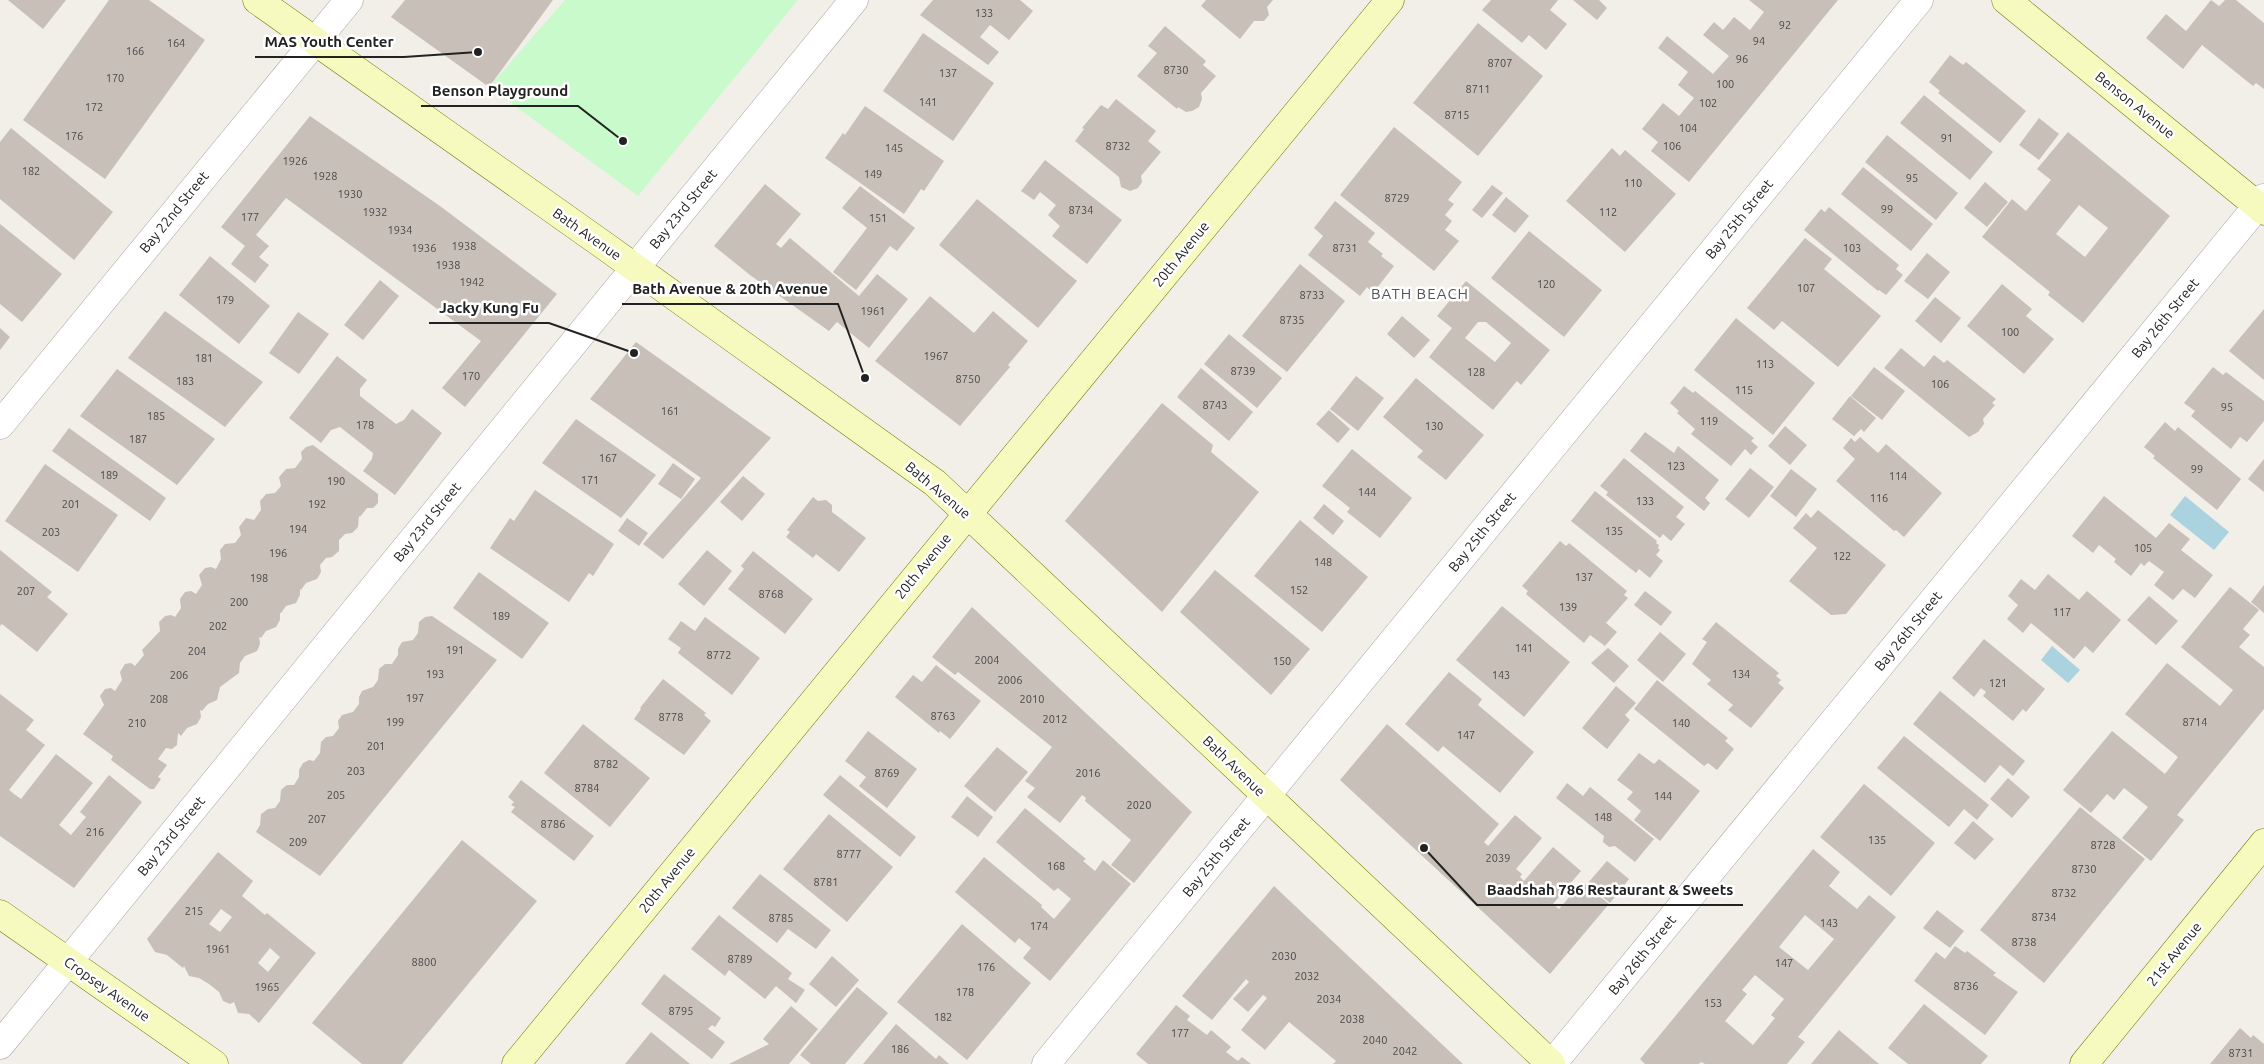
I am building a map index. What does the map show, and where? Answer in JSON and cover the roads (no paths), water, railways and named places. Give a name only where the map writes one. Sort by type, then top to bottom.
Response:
[{"type":"street","name":"Bath Avenue","points":[[257,0],[635,267],[935,483],[1265,796],[1552,1064]]},
{"type":"street","name":"Bay 22nd Street","points":[[0,425],[349,0]]},
{"type":"street","name":"Bay 23rd Street","points":[[0,1045],[854,0]]},
{"type":"street","name":"20th Avenue","points":[[516,1064],[966,513],[1390,0]]},
{"type":"street","name":"Bay 25th Street","points":[[1046,1064],[1919,0]]},
{"type":"street","name":"Benson Avenue","points":[[2006,0],[2262,205]]},
{"type":"street","name":"Bay 26th Street","points":[[1552,1064],[2262,205]]},
{"type":"street","name":"21st Avenue","points":[[2084,1064],[2264,843]]},
{"type":"street","name":"Cropsey Avenue","points":[[0,914],[214,1064]]},
{"type":"water","points":[[2185,496],[2229,532],[2214,550],[2170,515]]},
{"type":"water","points":[[2052,646],[2080,670],[2068,683],[2041,660]]},
{"type":"place","name":"MAS Youth Center","points":[[478,52]]},
{"type":"place","name":"Benson Playground","points":[[623,141]]},
{"type":"place","name":"Jacky Kung Fu","points":[[634,353]]},
{"type":"place","name":"Bath Avenue & 20th Avenue","points":[[865,378]]},
{"type":"place","name":"Baadshah 786 Restaurant & Sweets","points":[[1424,848]]},
{"type":"district","name":"BATH BEACH","points":[[1420,293]]}]
